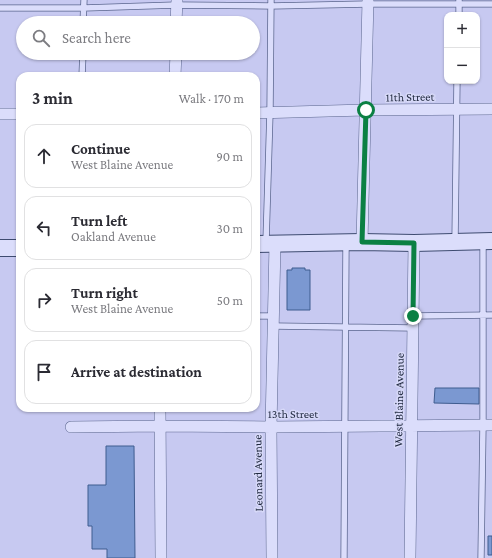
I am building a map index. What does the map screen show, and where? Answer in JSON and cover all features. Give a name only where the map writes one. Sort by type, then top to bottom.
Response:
[{"type":"street","points":[[362,242],[368,2]]},
{"type":"street","points":[[176,16],[177,3]]},
{"type":"street","points":[[175,72],[176,60]]},
{"type":"street","name":"11th Street","points":[[260,113],[492,109]]},
{"type":"street","points":[[0,114],[16,114]]},
{"type":"street","points":[[266,244],[488,241]]},
{"type":"street","name":"West Blaine Avenue","points":[[410,558],[414,243]]},
{"type":"street","name":"Leonard Avenue","points":[[266,244],[274,321],[271,427],[272,558]]},
{"type":"street","points":[[0,248],[16,248]]},
{"type":"street","points":[[160,412],[161,558]]},
{"type":"street","name":"13th Street","points":[[71,427],[487,425]]},
{"type":"lane","points":[[83,16],[84,0]]},
{"type":"lane","points":[[0,8],[84,8],[177,3],[459,2],[492,4]]},
{"type":"lane","points":[[266,244],[270,112],[271,3]]},
{"type":"lane","points":[[82,72],[83,60]]},
{"type":"lane","points":[[454,242],[457,84]]},
{"type":"lane","points":[[481,558],[487,425],[483,315],[488,241]]},
{"type":"lane","points":[[344,558],[346,242]]},
{"type":"lane","points":[[413,316],[492,315]]},
{"type":"lane","points":[[260,317],[274,321],[345,327],[413,328]]},
{"type":"building","points":[[292,268],[305,268],[305,270],[310,270],[310,310],[287,310],[287,270],[292,270]]},
{"type":"building","points":[[435,388],[479,388],[479,404],[434,403]]},
{"type":"building","points":[[106,446],[134,446],[135,558],[107,558],[107,549],[92,549],[92,526],[88,526],[88,485],[106,485]]},
{"type":"building","points":[[488,536],[492,536],[492,555],[488,555]]},
{"type":"route","points":[[366,110],[362,242],[414,243],[413,316]]}]
